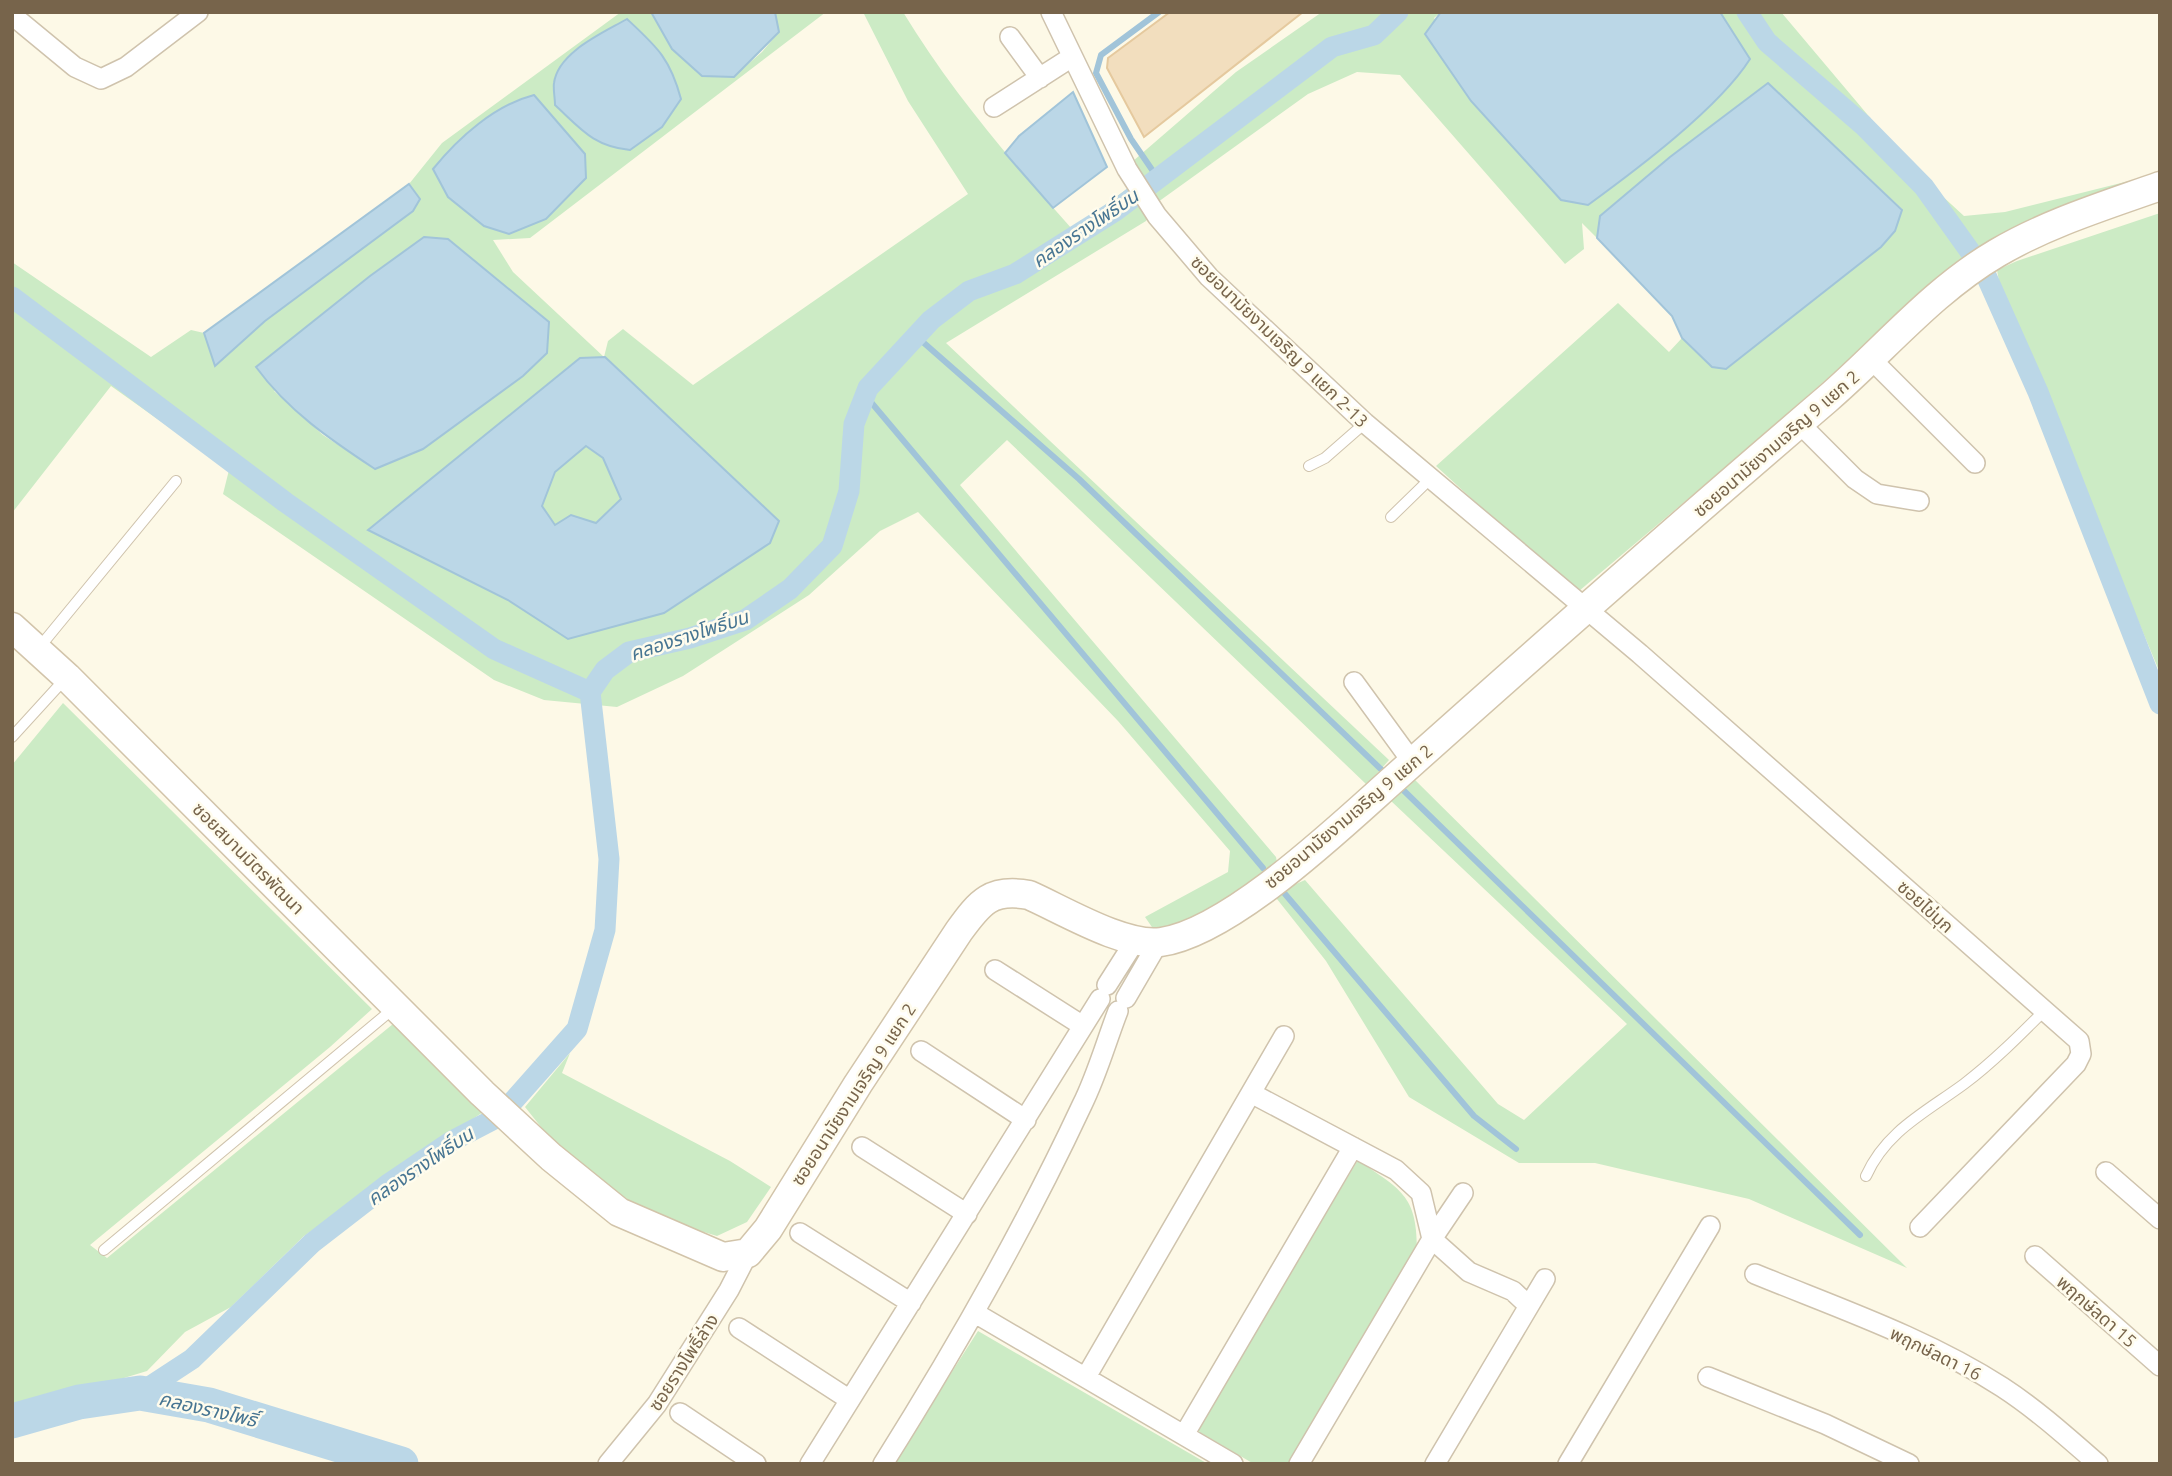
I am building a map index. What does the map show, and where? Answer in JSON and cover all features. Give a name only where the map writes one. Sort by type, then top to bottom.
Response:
[{"type":"street","points":[[12,16],[75,67],[101,79],[126,67],[198,12]]},
{"type":"street","name":"ซอยอนามัยงามเจริญ 9 แยก 2-13","points":[[1051,12],[1127,169],[1157,216],[1209,277],[1365,422],[1584,609]]},
{"type":"street","points":[[1010,37],[1040,78]]},
{"type":"street","points":[[994,107],[1072,57]]},
{"type":"street","name":"ซอยอนามัยงามเจริญ 9 แยก 2","points":[[748,1253],[768,1228],[858,1084],[976,907],[990,897],[1011,891],[1029,895],[1147,942],[1208,924],[1261,891],[1396,777],[1584,609],[1872,360],[1964,274],[1999,251],[2063,220],[2160,186]]},
{"type":"street","points":[[1872,360],[1975,463]]},
{"type":"street","points":[[1799,423],[1855,478],[1877,494],[1919,501]]},
{"type":"street","name":"ซอยไข่มุก","points":[[1584,609],[1640,654],[2079,1041],[2081,1054],[2076,1064],[1920,1227]]},
{"type":"street","name":"ซอยสมานมิตรพัฒนา","points":[[12,627],[67,677],[482,1093],[527,1134],[619,1212],[723,1256],[748,1253]]},
{"type":"street","points":[[1354,682],[1396,777]]},
{"type":"street","points":[[810,1464],[1096,1005],[1147,942]]},
{"type":"street","points":[[883,1464],[975,1313],[1083,1104],[1147,942]]},
{"type":"street","points":[[995,970],[1119,1011]]},
{"type":"street","points":[[1086,1377],[1284,1036]]},
{"type":"street","points":[[920,1051],[1026,1120]]},
{"type":"street","points":[[1251,1093],[1396,1170],[1421,1193],[1432,1239],[1469,1272],[1513,1291],[1529,1306]]},
{"type":"street","points":[[862,1147],[967,1214]]},
{"type":"street","points":[[1184,1434],[1353,1147]]},
{"type":"street","points":[[2106,1172],[2160,1219]]},
{"type":"street","points":[[1299,1464],[1432,1239],[1463,1193]]},
{"type":"street","points":[[1568,1464],[1710,1226]]},
{"type":"street","points":[[800,1233],[911,1303]]},
{"type":"street","name":"ซอยรางโพธิ์ล่าง","points":[[608,1464],[657,1404],[729,1290],[748,1253]]},
{"type":"street","name":"พฤกษ์ลดา 15","points":[[2035,1256],[2160,1366]]},
{"type":"street","name":"พฤกษ์ลดา 16","points":[[1755,1274],[1930,1346],[1971,1368],[2029,1406],[2098,1464]]},
{"type":"street","points":[[1435,1464],[1545,1279]]},
{"type":"street","points":[[975,1313],[1233,1464]]},
{"type":"street","points":[[739,1328],[850,1400]]},
{"type":"street","points":[[1708,1377],[1825,1424],[1907,1463]]},
{"type":"street","points":[[680,1413],[756,1464]]},
{"type":"lane","points":[[1309,466],[1325,458],[1365,422]]},
{"type":"lane","points":[[1391,517],[1432,478]]},
{"type":"lane","points":[[38,649],[176,481]]},
{"type":"lane","points":[[12,737],[67,677]]},
{"type":"lane","points":[[104,1250],[396,1006]]},
{"type":"lane","points":[[1866,1176],[1875,1156],[1888,1140],[1914,1118],[1964,1084],[2045,1010]]},
{"type":"green space","points":[[621,12],[651,12],[672,49],[702,76],[733,77],[762,52],[779,32],[775,12],[826,12],[530,238],[493,240],[513,272],[604,357],[608,341],[623,329],[693,385],[968,194],[908,101],[863,12],[903,12],[941,70],[983,125],[1072,229],[1142,178],[1132,162],[1236,72],[1322,12],[1441,12],[1434,18],[1561,200],[1588,205],[1628,175],[1750,59],[1720,12],[1781,12],[1915,171],[1964,216],[2005,212],[2137,179],[2139,187],[1958,264],[1740,455],[1579,591],[1567,586],[1436,466],[1618,303],[1669,352],[1682,338],[1712,367],[1881,247],[1895,231],[1902,209],[1768,83],[1670,157],[1601,216],[1597,238],[1582,223],[1584,249],[1565,264],[1400,75],[1357,72],[1308,94],[1158,202],[1146,221],[946,343],[1389,760],[1367,785],[1007,440],[960,485],[1276,857],[1278,867],[1191,923],[1154,930],[1145,917],[1228,872],[1230,851],[1118,721],[918,512],[880,531],[809,595],[683,676],[617,707],[544,700],[494,680],[223,494],[229,470],[111,386],[12,513],[12,262],[151,357],[191,330],[204,333],[215,366],[265,321],[420,199],[409,184],[442,143]],"holes":[[[448,239],[477,264],[523,376],[423,449],[375,469],[323,435],[274,391]],[[605,357],[664,613],[568,639],[508,600],[369,529]]]},
{"type":"green space","points":[[2160,213],[2160,673],[2001,293],[1997,270]]},
{"type":"green space","points":[[586,446],[603,458],[621,499],[595,523],[571,515],[555,525],[542,506],[555,472]]},
{"type":"green space","points":[[63,703],[372,1009],[330,1047],[90,1245],[107,1258],[393,1024],[483,1112],[304,1236],[231,1307],[185,1332],[147,1371],[12,1412],[12,765]]},
{"type":"green space","points":[[1412,777],[1907,1268],[1749,1199],[1595,1163],[1519,1163],[1409,1097],[1326,961],[1273,894],[1305,880],[1498,1104],[1524,1120],[1627,1024],[1390,800]]},
{"type":"green space","points":[[570,1053],[562,1073],[730,1161],[771,1187],[747,1222],[717,1236],[651,1216],[561,1152],[525,1107]]},
{"type":"green space","points":[[1358,1160],[1403,1195],[1414,1216],[1417,1249],[1291,1464],[1254,1464],[1196,1430]]},
{"type":"green space","points":[[978,1331],[1208,1464],[893,1464]]},
{"type":"water","points":[[651,12],[775,12],[779,32],[734,77],[702,76],[672,49]]},
{"type":"water","points":[[1441,12],[1720,12],[1750,59],[1698,118],[1588,205],[1561,200],[1471,101],[1425,34]]},
{"type":"water","points":[[627,19],[661,54],[672,73],[681,99],[662,127],[630,150],[606,145],[580,129],[555,105],[554,88],[557,72],[573,53],[594,37]]},
{"type":"water","points":[[1768,83],[1902,210],[1895,231],[1881,247],[1726,369],[1712,367],[1682,338],[1672,316],[1597,238],[1600,216],[1670,157]]},
{"type":"water","points":[[1073,92],[1107,167],[1053,208],[1005,153],[1019,136]]},
{"type":"water","points":[[534,95],[585,154],[586,178],[546,219],[509,234],[484,226],[448,197],[433,169],[454,145],[492,114]]},
{"type":"water","points":[[409,184],[420,199],[413,211],[265,321],[215,366],[204,333]]},
{"type":"water","points":[[424,237],[448,239],[549,322],[547,353],[523,376],[423,449],[375,469],[326,436],[296,411],[256,367],[370,276]]},
{"type":"water","points":[[605,357],[779,521],[770,543],[664,613],[568,639],[508,600],[368,530],[580,358]],"holes":[[[586,446],[603,458],[621,499],[596,523],[571,515],[555,525],[542,506],[555,472]]]},
{"type":"building","points":[[1170,12],[1303,12],[1144,137],[1107,68],[1108,58]]},
{"type":"waterway","points":[[1157,177],[1131,139],[1096,73],[1101,55],[1159,12]]},
{"type":"waterway","name":"คลองรางโพธิ์บน","points":[[140,1393],[192,1359],[312,1243],[387,1185],[452,1141],[500,1116],[577,1029],[605,930],[609,859],[590,692],[605,670],[629,652],[690,638],[745,620],[790,589],[832,546],[849,491],[854,424],[868,388],[931,320],[969,291],[1015,274],[1115,211],[1332,47],[1374,35],[1398,12]]},
{"type":"waterway","points":[[1747,12],[1767,42],[1863,125],[1924,187],[1984,271],[2038,392],[2160,704]]},
{"type":"waterway","points":[[12,297],[285,502],[494,649],[590,692]]},
{"type":"waterway","points":[[916,336],[1079,479],[1387,775]]},
{"type":"waterway","points":[[865,395],[1263,868]]},
{"type":"waterway","points":[[1397,784],[1860,1235]]},
{"type":"waterway","points":[[1285,894],[1474,1116],[1516,1149]]},
{"type":"waterway","name":"คลองรางโพธิ์","points":[[12,1421],[79,1402],[140,1393],[209,1405],[401,1464]]}]
